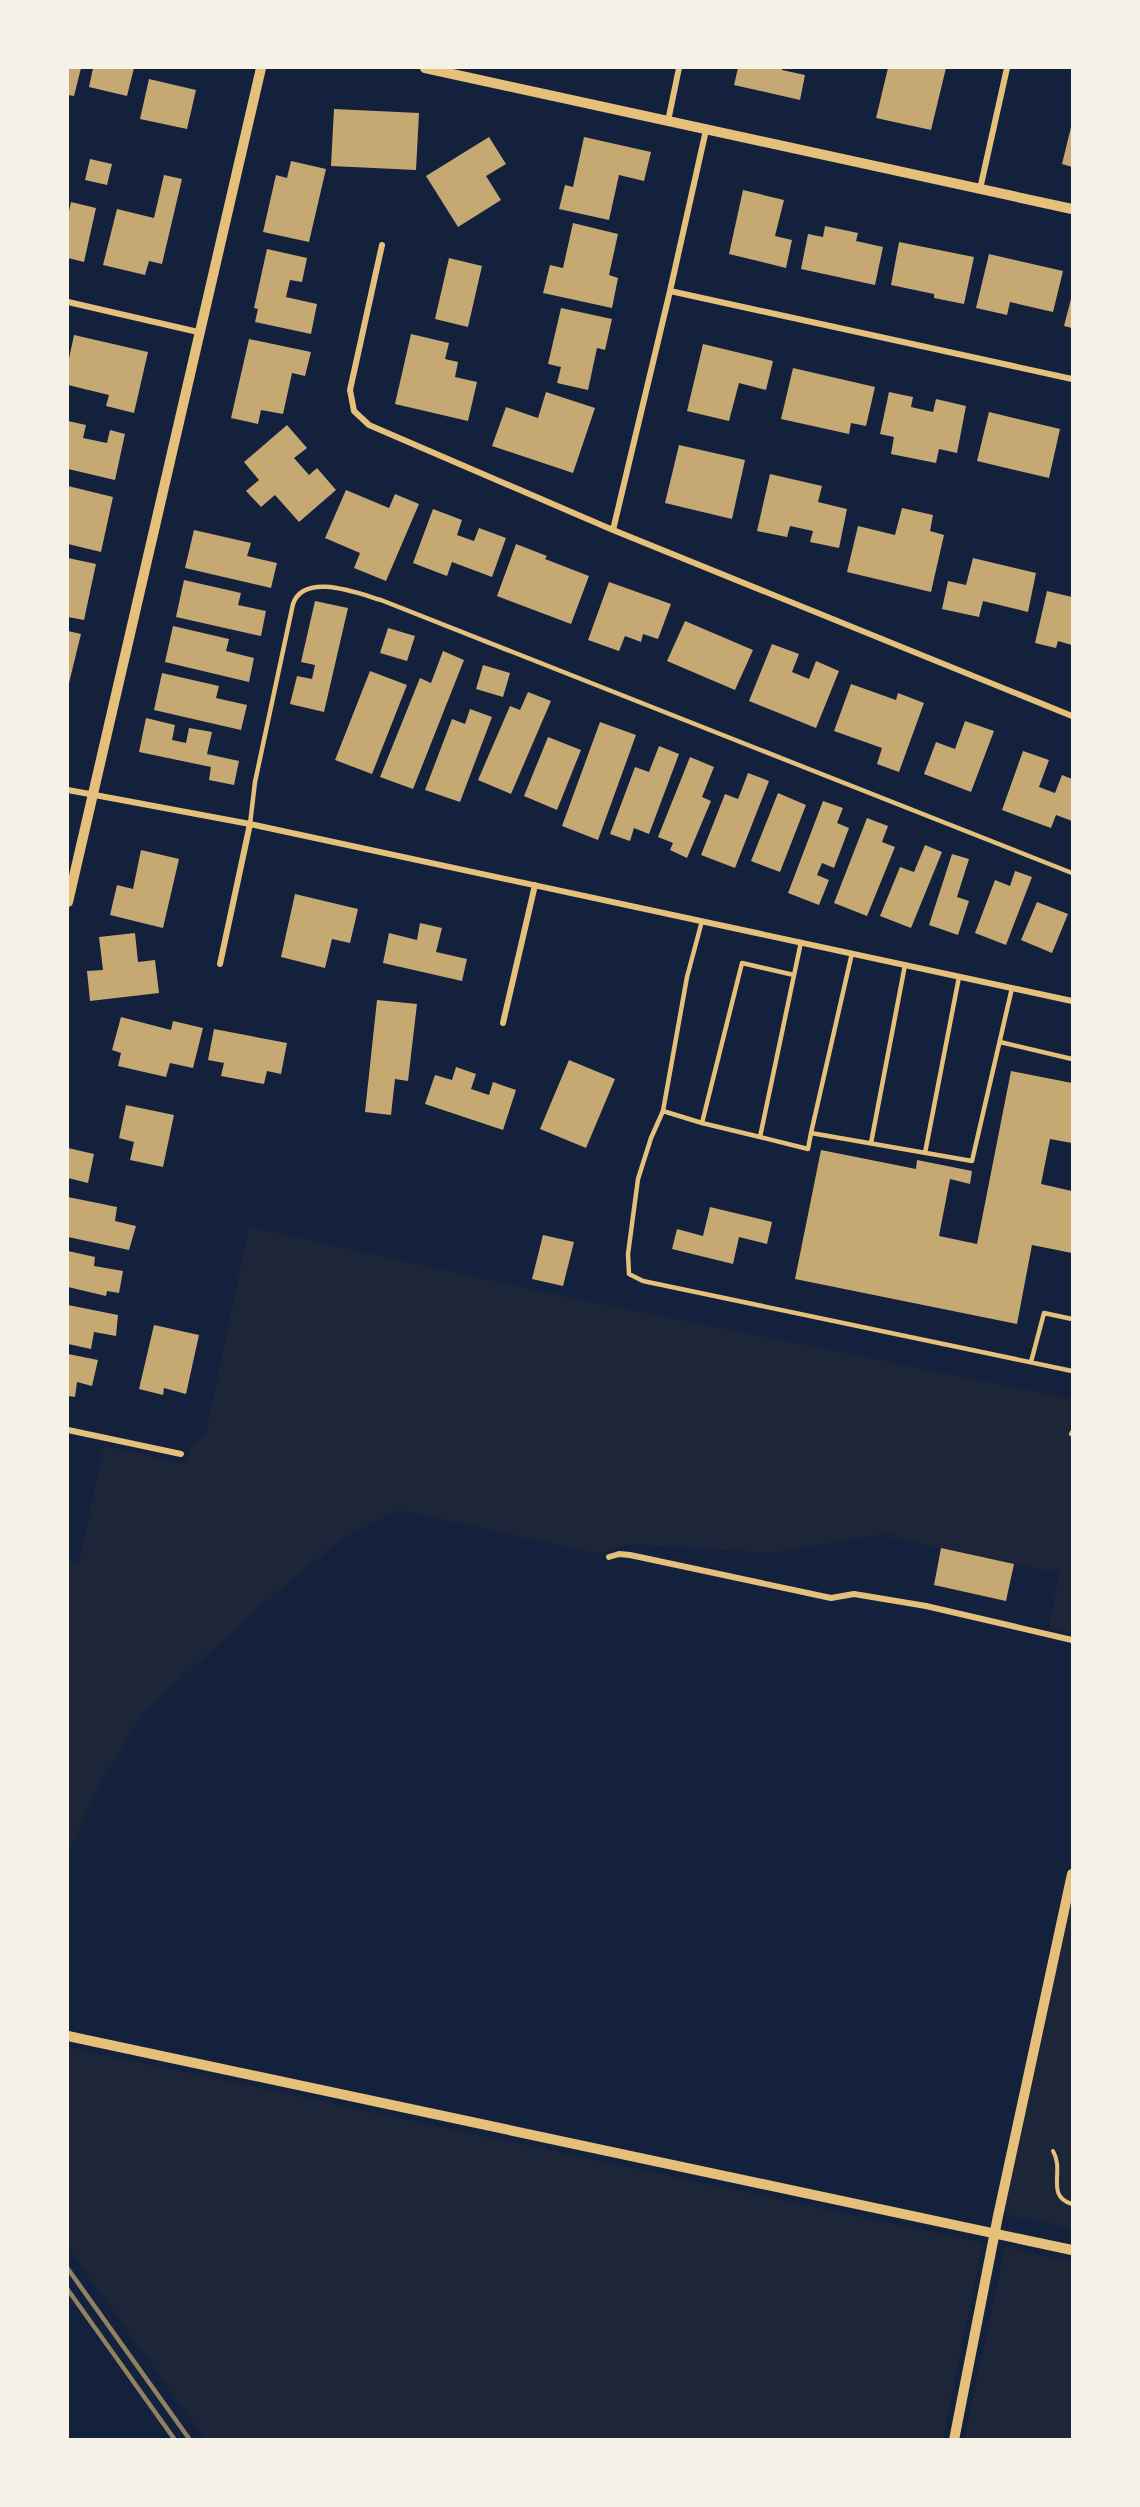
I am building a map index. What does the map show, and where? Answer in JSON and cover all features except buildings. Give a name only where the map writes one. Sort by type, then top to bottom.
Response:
[{"type":"street","points":[[68,902],[198,332],[261,68]]},
{"type":"street","points":[[425,68],[1072,209]]},
{"type":"street","points":[[668,121],[680,68]]},
{"type":"street","points":[[980,189],[1007,68]]},
{"type":"street","points":[[613,530],[706,130]]},
{"type":"street","points":[[382,245],[350,390],[354,411],[369,424],[613,530],[1072,716]]},
{"type":"street","points":[[670,291],[1072,379]]},
{"type":"street","points":[[68,302],[198,332]]},
{"type":"street","points":[[68,790],[250,824],[1072,1001]]},
{"type":"street","points":[[220,964],[250,824]]},
{"type":"street","points":[[503,1023],[535,885]]},
{"type":"street","points":[[68,1430],[181,1454]]},
{"type":"street","points":[[609,1557],[619,1554],[630,1555],[831,1598],[854,1594],[926,1606],[1072,1640]]},
{"type":"street","points":[[954,2439],[995,2233],[1072,1874]]},
{"type":"street","points":[[68,2036],[1072,2250]]},
{"type":"lane","points":[[250,824],[255,782],[293,603],[295,596],[303,589],[316,586],[381,600],[1072,873]]},
{"type":"lane","points":[[702,921],[687,977],[663,1111],[651,1138],[638,1179],[628,1254],[629,1274],[643,1281],[1072,1371]]},
{"type":"lane","points":[[760,1137],[801,942]]},
{"type":"lane","points":[[663,1111],[808,1149],[852,953]]},
{"type":"lane","points":[[702,1123],[742,963],[794,975]]},
{"type":"lane","points":[[871,1143],[905,965]]},
{"type":"lane","points":[[925,1153],[959,976]]},
{"type":"lane","points":[[811,1133],[972,1161],[1012,988]]},
{"type":"lane","points":[[1000,1042],[1072,1059]]},
{"type":"lane","points":[[1031,1362],[1044,1313],[1072,1319]]},
{"type":"path","points":[[1053,2151],[1058,2162],[1058,2193],[1063,2201],[1072,2204]]},
{"type":"shaded area","points":[[249,1227],[553,1294],[1072,1399],[1072,1633],[1049,1628],[1059,1573],[897,1539],[879,1542],[897,1532],[773,1553],[628,1544],[600,1554],[398,1510],[343,1538],[278,1591],[144,1712],[101,1781],[68,1855],[68,1559],[79,1562],[104,1446],[187,1464],[190,1448],[206,1432]]},
{"type":"shaded area","points":[[1072,1895],[1072,2228],[1009,2215],[1001,2211]]},
{"type":"shaded area","points":[[68,2047],[983,2243],[943,2439],[205,2439],[68,2248]]},
{"type":"shaded area","points":[[1005,2247],[1072,2262],[1072,2439],[964,2439]]},
{"type":"railway","points":[[68,2269],[190,2440]]},
{"type":"railway","points":[[68,2290],[175,2440]]}]
